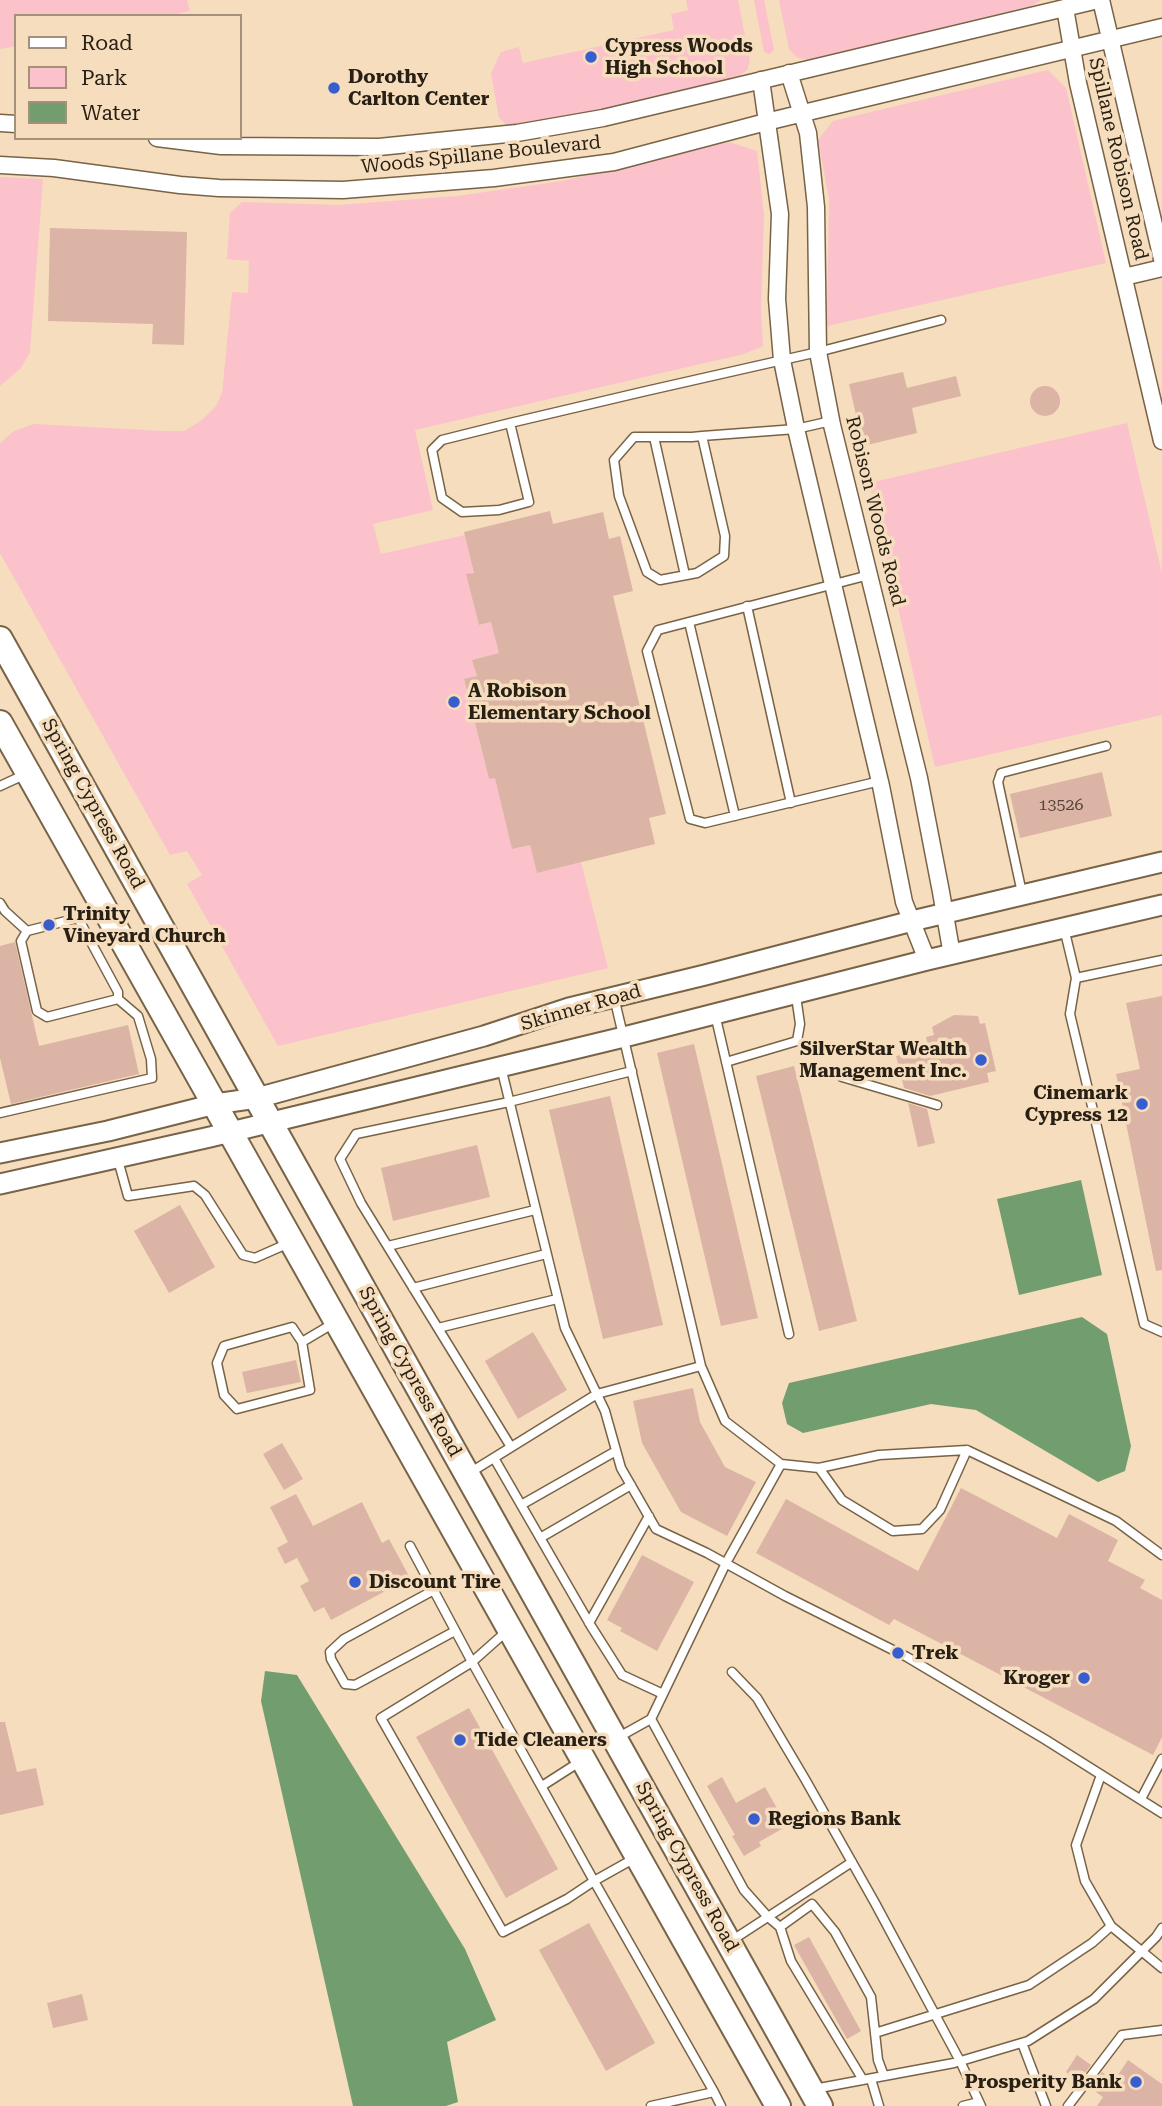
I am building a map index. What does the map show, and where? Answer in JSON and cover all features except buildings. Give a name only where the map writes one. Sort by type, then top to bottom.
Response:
[{"type":"main road","name":"Spring Cypress Road","points":[[0,639],[815,2098]]},
{"type":"main road","name":"Spring Cypress Road","points":[[0,723],[778,2106]]},
{"type":"main road","points":[[28,773],[64,752]]},
{"type":"main road","points":[[430,1487],[468,1474]]},
{"type":"main road","points":[[583,1760],[615,1739]]},
{"type":"main road","points":[[789,2106],[815,2098]]},
{"type":"street","name":"Woods Spillane Boulevard","points":[[173,140],[221,146],[379,147],[517,133],[603,118],[1099,0]]},
{"type":"street","name":"Spillane Robison Road","points":[[1099,0],[1111,40],[1162,259]]},
{"type":"street","name":"Spillane Robison Road","points":[[1065,8],[1078,83],[1162,441]]},
{"type":"street","name":"Woods Spillane Boulevard","points":[[0,165],[54,168],[219,188],[343,190],[494,178],[614,162],[766,122],[1162,27]]},
{"type":"street","name":"Robison Woods Road","points":[[789,73],[808,132],[816,207],[818,352],[831,421],[919,778],[952,955]]},
{"type":"street","points":[[761,80],[780,214],[777,299],[782,360],[880,780],[904,902],[927,960]]},
{"type":"street","points":[[1124,277],[1162,268]]},
{"type":"street","name":"Skinner Road","points":[[0,1153],[108,1131],[215,1104],[257,1098],[485,1036],[569,1008],[912,921],[1162,862]]},
{"type":"street","name":"Skinner Road","points":[[0,1184],[118,1159],[624,1037],[927,960],[1162,905]]},
{"type":"lane","points":[[510,424],[530,502],[499,510],[463,512],[442,498],[432,450],[442,440],[510,424],[782,360],[818,352],[941,320]]},
{"type":"lane","points":[[702,436],[725,536],[724,556],[697,573],[660,580],[647,572],[631,535],[619,496],[614,460],[634,437],[702,436],[796,429],[831,421]]},
{"type":"lane","points":[[654,437],[685,575]]},
{"type":"lane","points":[[869,575],[658,630],[647,651],[690,819],[705,823],[880,780]]},
{"type":"lane","points":[[747,606],[791,803]]},
{"type":"lane","points":[[689,622],[735,816]]},
{"type":"lane","points":[[1023,896],[998,782],[1001,773],[1106,746]]},
{"type":"lane","points":[[0,786],[28,773]]},
{"type":"lane","points":[[0,903],[27,931]]},
{"type":"lane","points":[[103,906],[78,918],[27,931],[20,941],[37,1011],[47,1017],[118,999]]},
{"type":"lane","points":[[0,1112],[152,1079],[151,1059],[138,1016],[118,999],[118,992],[78,918]]},
{"type":"lane","points":[[1064,928],[1076,978],[1070,1014],[1144,1324],[1162,1332]]},
{"type":"lane","points":[[1076,978],[1162,960]]},
{"type":"lane","points":[[726,1062],[797,1041],[800,1024],[796,994]]},
{"type":"lane","points":[[614,997],[701,1366],[725,1421],[782,1464],[819,1468],[879,1455],[967,1450],[1116,1521],[1162,1555]]},
{"type":"lane","points":[[715,1014],[789,1334]]},
{"type":"lane","points":[[500,1067],[565,1328],[605,1411],[621,1468],[656,1529],[907,1657],[1162,1813]]},
{"type":"lane","points":[[511,1447],[361,1203],[340,1159],[356,1134],[509,1102],[632,1071]]},
{"type":"lane","points":[[842,1077],[937,1105]]},
{"type":"lane","points":[[118,1159],[128,1196],[194,1186],[205,1195],[243,1255],[255,1258],[292,1241]]},
{"type":"lane","points":[[387,1246],[535,1210]]},
{"type":"lane","points":[[413,1288],[546,1255]]},
{"type":"lane","points":[[438,1328],[557,1299]]},
{"type":"lane","points":[[302,1342],[337,1322]]},
{"type":"lane","points":[[292,1327],[302,1342],[310,1390],[237,1409],[224,1395],[217,1363],[224,1346],[292,1327]]},
{"type":"lane","points":[[468,1474],[597,1394],[701,1366]]},
{"type":"lane","points":[[819,1468],[842,1500],[893,1531],[922,1529],[940,1510],[967,1450]]},
{"type":"lane","points":[[521,1505],[616,1451]]},
{"type":"lane","points":[[494,1458],[622,1675],[663,1694]]},
{"type":"lane","points":[[615,1739],[651,1719],[726,1563],[782,1464]]},
{"type":"lane","points":[[540,1538],[631,1485]]},
{"type":"lane","points":[[589,1623],[649,1516]]},
{"type":"lane","points":[[410,1546],[472,1662],[721,2106]]},
{"type":"lane","points":[[434,1590],[344,1639],[330,1652],[331,1659],[345,1684],[355,1685],[455,1631]]},
{"type":"lane","points":[[509,1628],[472,1662],[380,1718],[503,1932],[567,1899],[638,1856]]},
{"type":"lane","points":[[732,1672],[757,1698],[852,1862],[935,2014],[980,2104],[963,2106]]},
{"type":"lane","points":[[651,1719],[744,1890],[780,1927],[791,1961],[867,2080],[879,2106]]},
{"type":"lane","points":[[1141,1800],[1162,1759]]},
{"type":"lane","points":[[542,1787],[583,1760]]},
{"type":"lane","points":[[1101,1774],[1076,1845],[1085,1881],[1111,1926],[1162,1968]]},
{"type":"lane","points":[[729,1942],[852,1862]]},
{"type":"lane","points":[[780,1927],[812,1904],[835,1932],[871,1997],[878,2060],[884,2076]]},
{"type":"lane","points":[[875,2033],[1029,1985],[1092,1943],[1111,1926]]},
{"type":"lane","points":[[815,2098],[867,2080],[960,2061],[1028,2041],[1094,1999],[1162,1928]]},
{"type":"lane","points":[[1068,2106],[1122,2035],[1162,2029]]},
{"type":"lane","points":[[1022,2043],[1046,2106]]},
{"type":"lane","points":[[651,2106],[714,2091]]},
{"type":"green space","points":[[0,0],[187,0],[190,11],[177,14],[14,14],[14,46],[0,49]]},
{"type":"green space","points":[[686,0],[738,0],[750,61],[747,70],[739,76],[593,115],[510,128],[499,118],[491,73],[501,52],[519,47],[523,63],[674,30],[671,14],[688,10]]},
{"type":"green space","points":[[754,0],[764,0],[774,50],[770,54],[764,52]]},
{"type":"green space","points":[[779,0],[1041,0],[1030,7],[808,60],[796,57],[789,49]]},
{"type":"green space","points":[[1048,70],[1066,88],[1106,263],[827,326],[829,199],[818,140],[833,121]]},
{"type":"green space","points":[[729,142],[757,151],[764,216],[761,311],[763,346],[744,354],[415,430],[433,510],[373,524],[381,554],[465,535],[474,573],[467,575],[479,625],[496,621],[495,636],[499,653],[473,660],[477,676],[464,680],[489,779],[500,776],[512,849],[530,845],[537,873],[581,862],[608,968],[278,1046],[187,884],[202,875],[187,851],[170,855],[0,553],[0,443],[14,431],[34,424],[184,431],[202,420],[216,406],[222,393],[232,292],[248,293],[249,261],[227,259],[230,213],[242,202],[338,205],[457,196],[562,181]]},
{"type":"green space","points":[[0,177],[43,179],[30,352],[21,368],[0,386]]},
{"type":"green space","points":[[1127,423],[1162,574],[1162,715],[935,767],[869,483]]},
{"type":"water","points":[[1081,1180],[1102,1275],[1019,1295],[997,1199]]},
{"type":"water","points":[[1082,1317],[1107,1334],[1131,1446],[1125,1471],[1098,1482],[976,1410],[931,1404],[803,1433],[787,1424],[782,1403],[789,1383]]},
{"type":"water","points":[[265,1671],[297,1675],[465,1949],[496,2020],[447,2042],[458,2102],[446,2106],[353,2106],[261,1701]]},
{"type":"place","name":"Cypress Woods High School","points":[[591,57]]},
{"type":"place","name":"Dorothy Carlton Center","points":[[334,88]]},
{"type":"place","name":"A Robison Elementary School","points":[[454,702]]},
{"type":"place","name":"Trinity Vineyard Church","points":[[49,925]]},
{"type":"place","name":"SilverStar Wealth Management Inc.","points":[[981,1060]]},
{"type":"place","name":"Cinemark Cypress 12","points":[[1142,1104]]},
{"type":"place","name":"Discount Tire","points":[[355,1582]]},
{"type":"place","name":"Trek","points":[[898,1653]]},
{"type":"place","name":"Kroger","points":[[1084,1678]]},
{"type":"place","name":"Tide Cleaners","points":[[460,1740]]},
{"type":"place","name":"Regions Bank","points":[[754,1819]]},
{"type":"place","name":"Prosperity Bank","points":[[1136,2082]]}]
